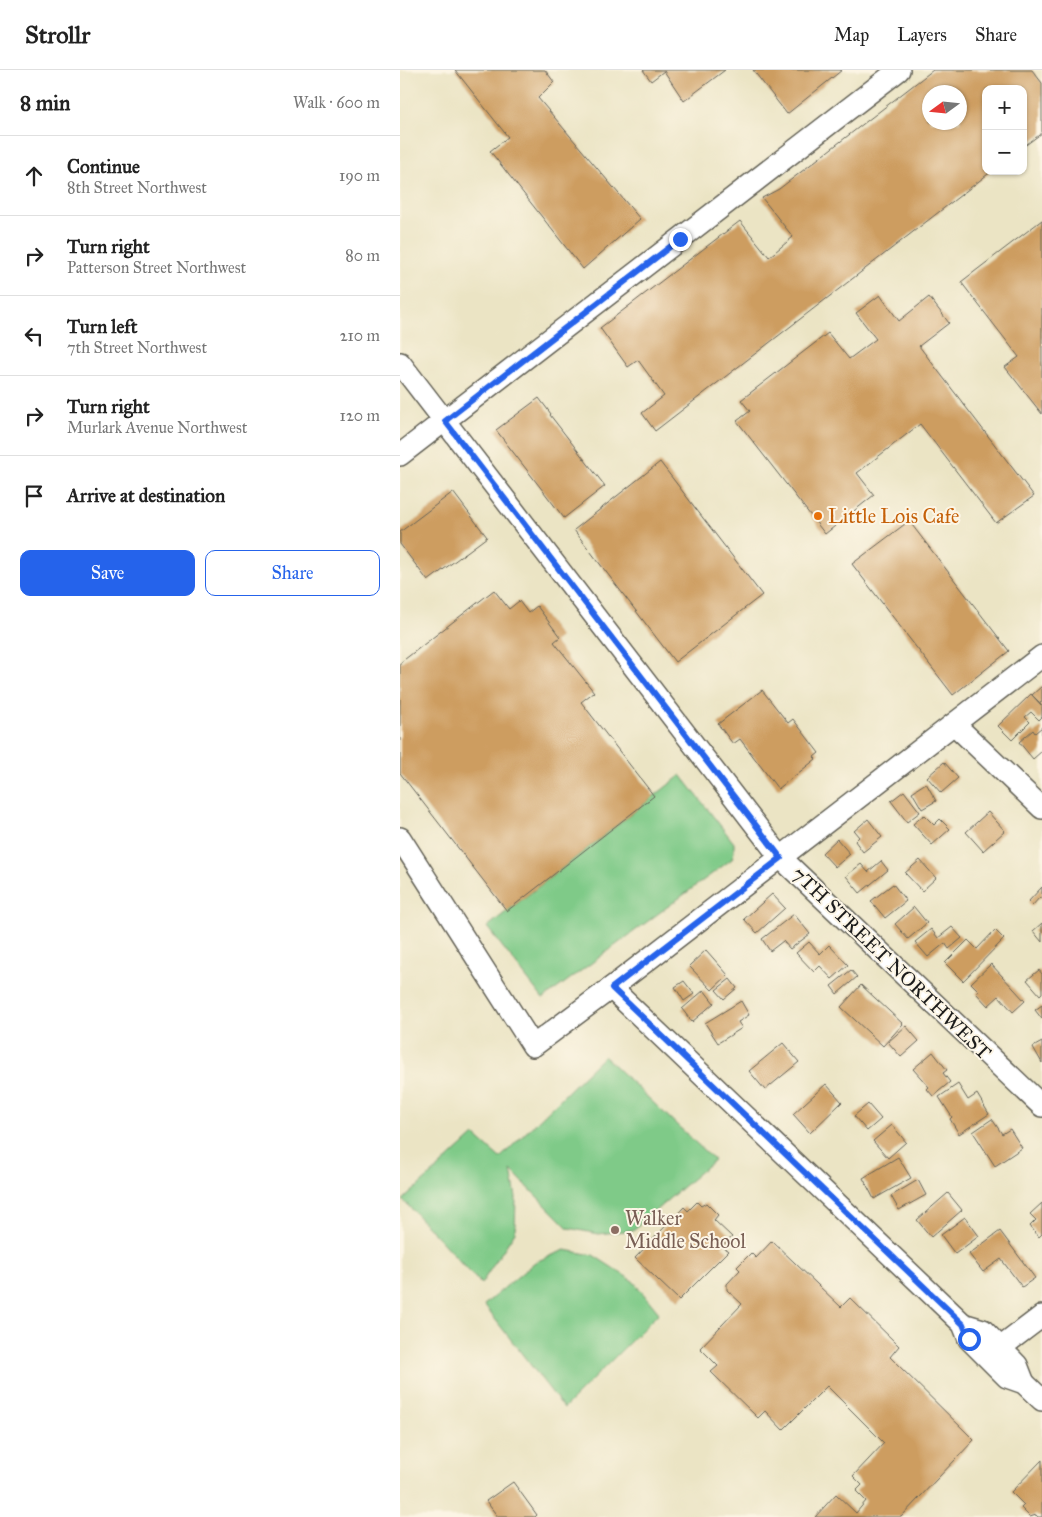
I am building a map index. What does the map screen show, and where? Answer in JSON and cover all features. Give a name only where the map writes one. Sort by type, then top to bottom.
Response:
[{"type":"street","points":[[400,455],[899,70]]},
{"type":"street","name":"7TH STREET NORTHWEST","points":[[400,363],[781,858],[1042,1106]]},
{"type":"street","points":[[400,838],[533,1046],[612,988],[1042,656]]},
{"type":"street","points":[[954,724],[1042,808]]},
{"type":"street","points":[[612,988],[963,1324],[969,1339],[1007,1377],[1024,1383],[1042,1400]]},
{"type":"street","points":[[1000,1348],[1042,1316]]},
{"type":"street","points":[[963,1324],[982,1330],[1017,1365],[1024,1383]]},
{"type":"green space","points":[[681,775],[734,843],[732,859],[543,999],[487,927]]},
{"type":"green space","points":[[604,1056],[714,1160],[633,1230],[599,1234],[568,1228],[511,1170],[516,1197],[515,1232],[481,1284],[403,1200],[474,1135],[500,1158]]},
{"type":"green space","points":[[565,1250],[593,1255],[633,1281],[659,1313],[564,1408],[484,1305],[535,1262]]},
{"type":"building","points":[[455,70],[545,70],[554,82],[538,98],[640,219],[583,269],[490,151],[508,137]]},
{"type":"building","points":[[643,70],[725,70],[684,101],[664,71],[651,81]]},
{"type":"building","points":[[753,70],[842,70],[787,114]]},
{"type":"building","points":[[933,70],[1032,70],[1042,83],[1042,133],[1027,144],[1027,85],[982,85],[982,175],[987,175],[655,431],[642,413],[664,396],[638,360],[628,367],[600,328],[740,221],[769,257],[793,237],[762,198],[779,189]]},
{"type":"building","points":[[1042,220],[1042,414],[1005,367],[1019,357],[961,282]]},
{"type":"building","points":[[880,295],[899,321],[929,297],[949,323],[919,346],[1034,496],[996,523],[920,424],[857,473],[874,495],[825,534],[737,421],[750,411],[741,400],[828,333],[849,359],[876,339],[856,313]]},
{"type":"building","points":[[539,398],[605,486],[564,518],[496,430]]},
{"type":"building","points":[[660,462],[762,595],[675,662],[574,530]]},
{"type":"building","points":[[453,492],[487,537],[428,581],[400,544],[400,532]]},
{"type":"building","points":[[909,521],[1009,651],[953,695],[852,564]]},
{"type":"building","points":[[494,590],[509,609],[519,601],[528,613],[537,606],[560,637],[554,642],[594,692],[581,702],[654,796],[507,911],[400,773],[400,663]]},
{"type":"building","points":[[1042,686],[1042,702],[1040,703],[1032,695]]},
{"type":"building","points":[[762,690],[788,723],[793,719],[819,753],[814,757],[816,759],[778,789],[740,739],[733,744],[718,724]]},
{"type":"building","points":[[1031,694],[1042,706],[1042,717],[1039,720],[1031,712],[1025,717],[1030,722],[1012,740],[998,726]]},
{"type":"building","points":[[1042,727],[1042,751],[1033,759],[1019,742],[1033,730],[1035,733]]},
{"type":"building","points":[[944,762],[958,778],[941,793],[927,777]]},
{"type":"building","points":[[926,783],[936,801],[922,809],[912,792]]},
{"type":"building","points":[[904,791],[920,812],[907,822],[891,801]]},
{"type":"building","points":[[988,812],[1005,831],[983,851],[966,832]]},
{"type":"building","points":[[924,815],[934,825],[940,819],[950,829],[932,845],[913,824]]},
{"type":"building","points":[[868,819],[882,837],[863,852],[855,841],[859,837],[854,831]]},
{"type":"building","points":[[837,839],[850,854],[835,867],[822,853]]},
{"type":"building","points":[[920,860],[936,878],[922,891],[905,873]]},
{"type":"building","points":[[881,861],[888,870],[860,893],[846,876],[861,864],[868,872]]},
{"type":"building","points":[[893,884],[906,901],[885,918],[871,901]]},
{"type":"building","points":[[1042,887],[1042,899],[1040,897],[1032,906],[1028,902]]},
{"type":"building","points":[[772,894],[785,908],[757,933],[744,919]]},
{"type":"building","points":[[914,907],[927,923],[908,939],[895,924]]},
{"type":"building","points":[[794,914],[810,934],[790,949],[783,941],[770,951],[762,939]]},
{"type":"building","points":[[1042,923],[1042,942],[1033,931]]},
{"type":"building","points":[[952,927],[962,938],[949,949],[945,943],[928,957],[915,942],[931,929],[938,938]]},
{"type":"building","points":[[995,930],[1004,939],[963,981],[945,963],[968,940],[977,949]]},
{"type":"building","points":[[809,942],[820,954],[829,945],[848,965],[832,979],[820,966],[814,972],[796,953]]},
{"type":"building","points":[[706,950],[728,975],[712,990],[689,966]]},
{"type":"building","points":[[991,964],[1025,1001],[1013,1012],[999,996],[988,1006],[976,993],[979,991],[971,983]]},
{"type":"building","points":[[851,970],[857,977],[837,994],[831,986]]},
{"type":"building","points":[[1039,970],[1042,974],[1042,993],[1040,995],[1027,980]]},
{"type":"building","points":[[730,979],[737,988],[724,999],[716,990]]},
{"type":"building","points":[[684,981],[694,994],[684,1001],[675,987]]},
{"type":"building","points":[[861,985],[903,1024],[883,1046],[841,1007]]},
{"type":"building","points":[[704,990],[714,1003],[692,1022],[682,1009]]},
{"type":"building","points":[[741,1001],[749,1015],[738,1022],[742,1028],[718,1043],[705,1023]]},
{"type":"building","points":[[1042,1005],[1042,1019],[1035,1010]]},
{"type":"building","points":[[906,1026],[919,1041],[901,1057],[888,1042]]},
{"type":"building","points":[[1042,1042],[1042,1063],[1033,1047]]},
{"type":"building","points":[[783,1043],[799,1062],[765,1090],[749,1071]]},
{"type":"building","points":[[933,1052],[947,1070],[943,1073],[950,1082],[933,1096],[927,1089],[929,1087],[913,1069]]},
{"type":"building","points":[[826,1084],[842,1102],[810,1133],[793,1114]]},
{"type":"building","points":[[958,1084],[968,1100],[977,1094],[989,1114],[959,1134],[950,1119],[952,1117],[939,1097]]},
{"type":"building","points":[[868,1104],[881,1119],[867,1131],[854,1116]]},
{"type":"building","points":[[992,1119],[1002,1134],[1010,1129],[1022,1148],[995,1166],[973,1132]]},
{"type":"building","points":[[892,1125],[906,1142],[888,1158],[873,1141]]},
{"type":"building","points":[[898,1157],[911,1178],[874,1199],[863,1178]]},
{"type":"building","points":[[918,1180],[926,1195],[899,1210],[891,1196]]},
{"type":"building","points":[[948,1193],[962,1210],[931,1237],[917,1220]]},
{"type":"building","points":[[697,1202],[701,1206],[706,1203],[718,1215],[714,1220],[732,1237],[722,1246],[728,1251],[679,1300],[635,1258],[684,1207],[688,1211]]},
{"type":"building","points":[[1042,1203],[1042,1234],[1039,1237],[1030,1226],[1036,1220],[1030,1214]]},
{"type":"building","points":[[965,1217],[979,1236],[955,1254],[941,1235]]},
{"type":"building","points":[[1000,1231],[1035,1278],[1022,1287],[1001,1259],[983,1272],[969,1254]]},
{"type":"building","name":"Walker Middle School","points":[[772,1241],[841,1307],[850,1298],[899,1346],[890,1357],[974,1440],[901,1517],[815,1517],[836,1494],[856,1513],[866,1501],[856,1491],[862,1485],[853,1476],[884,1443],[827,1386],[783,1430],[765,1411],[758,1418],[711,1372],[718,1366],[700,1348],[742,1304],[727,1290],[727,1284],[740,1270],[737,1267],[751,1253],[756,1258]]},
{"type":"building","points":[[1042,1460],[1042,1517],[1036,1515],[1030,1517],[1021,1508],[1024,1505],[1011,1492]]},
{"type":"building","points":[[513,1482],[537,1515],[535,1517],[498,1517],[486,1501]]},
{"type":"place","name":"Little Lois Cafe","points":[[818,516]]},
{"type":"place","name":"Walker Middle School","points":[[615,1230]]},
{"type":"route","points":[[680,239],[445,421],[781,858],[612,988],[963,1324],[969,1339]]}]
